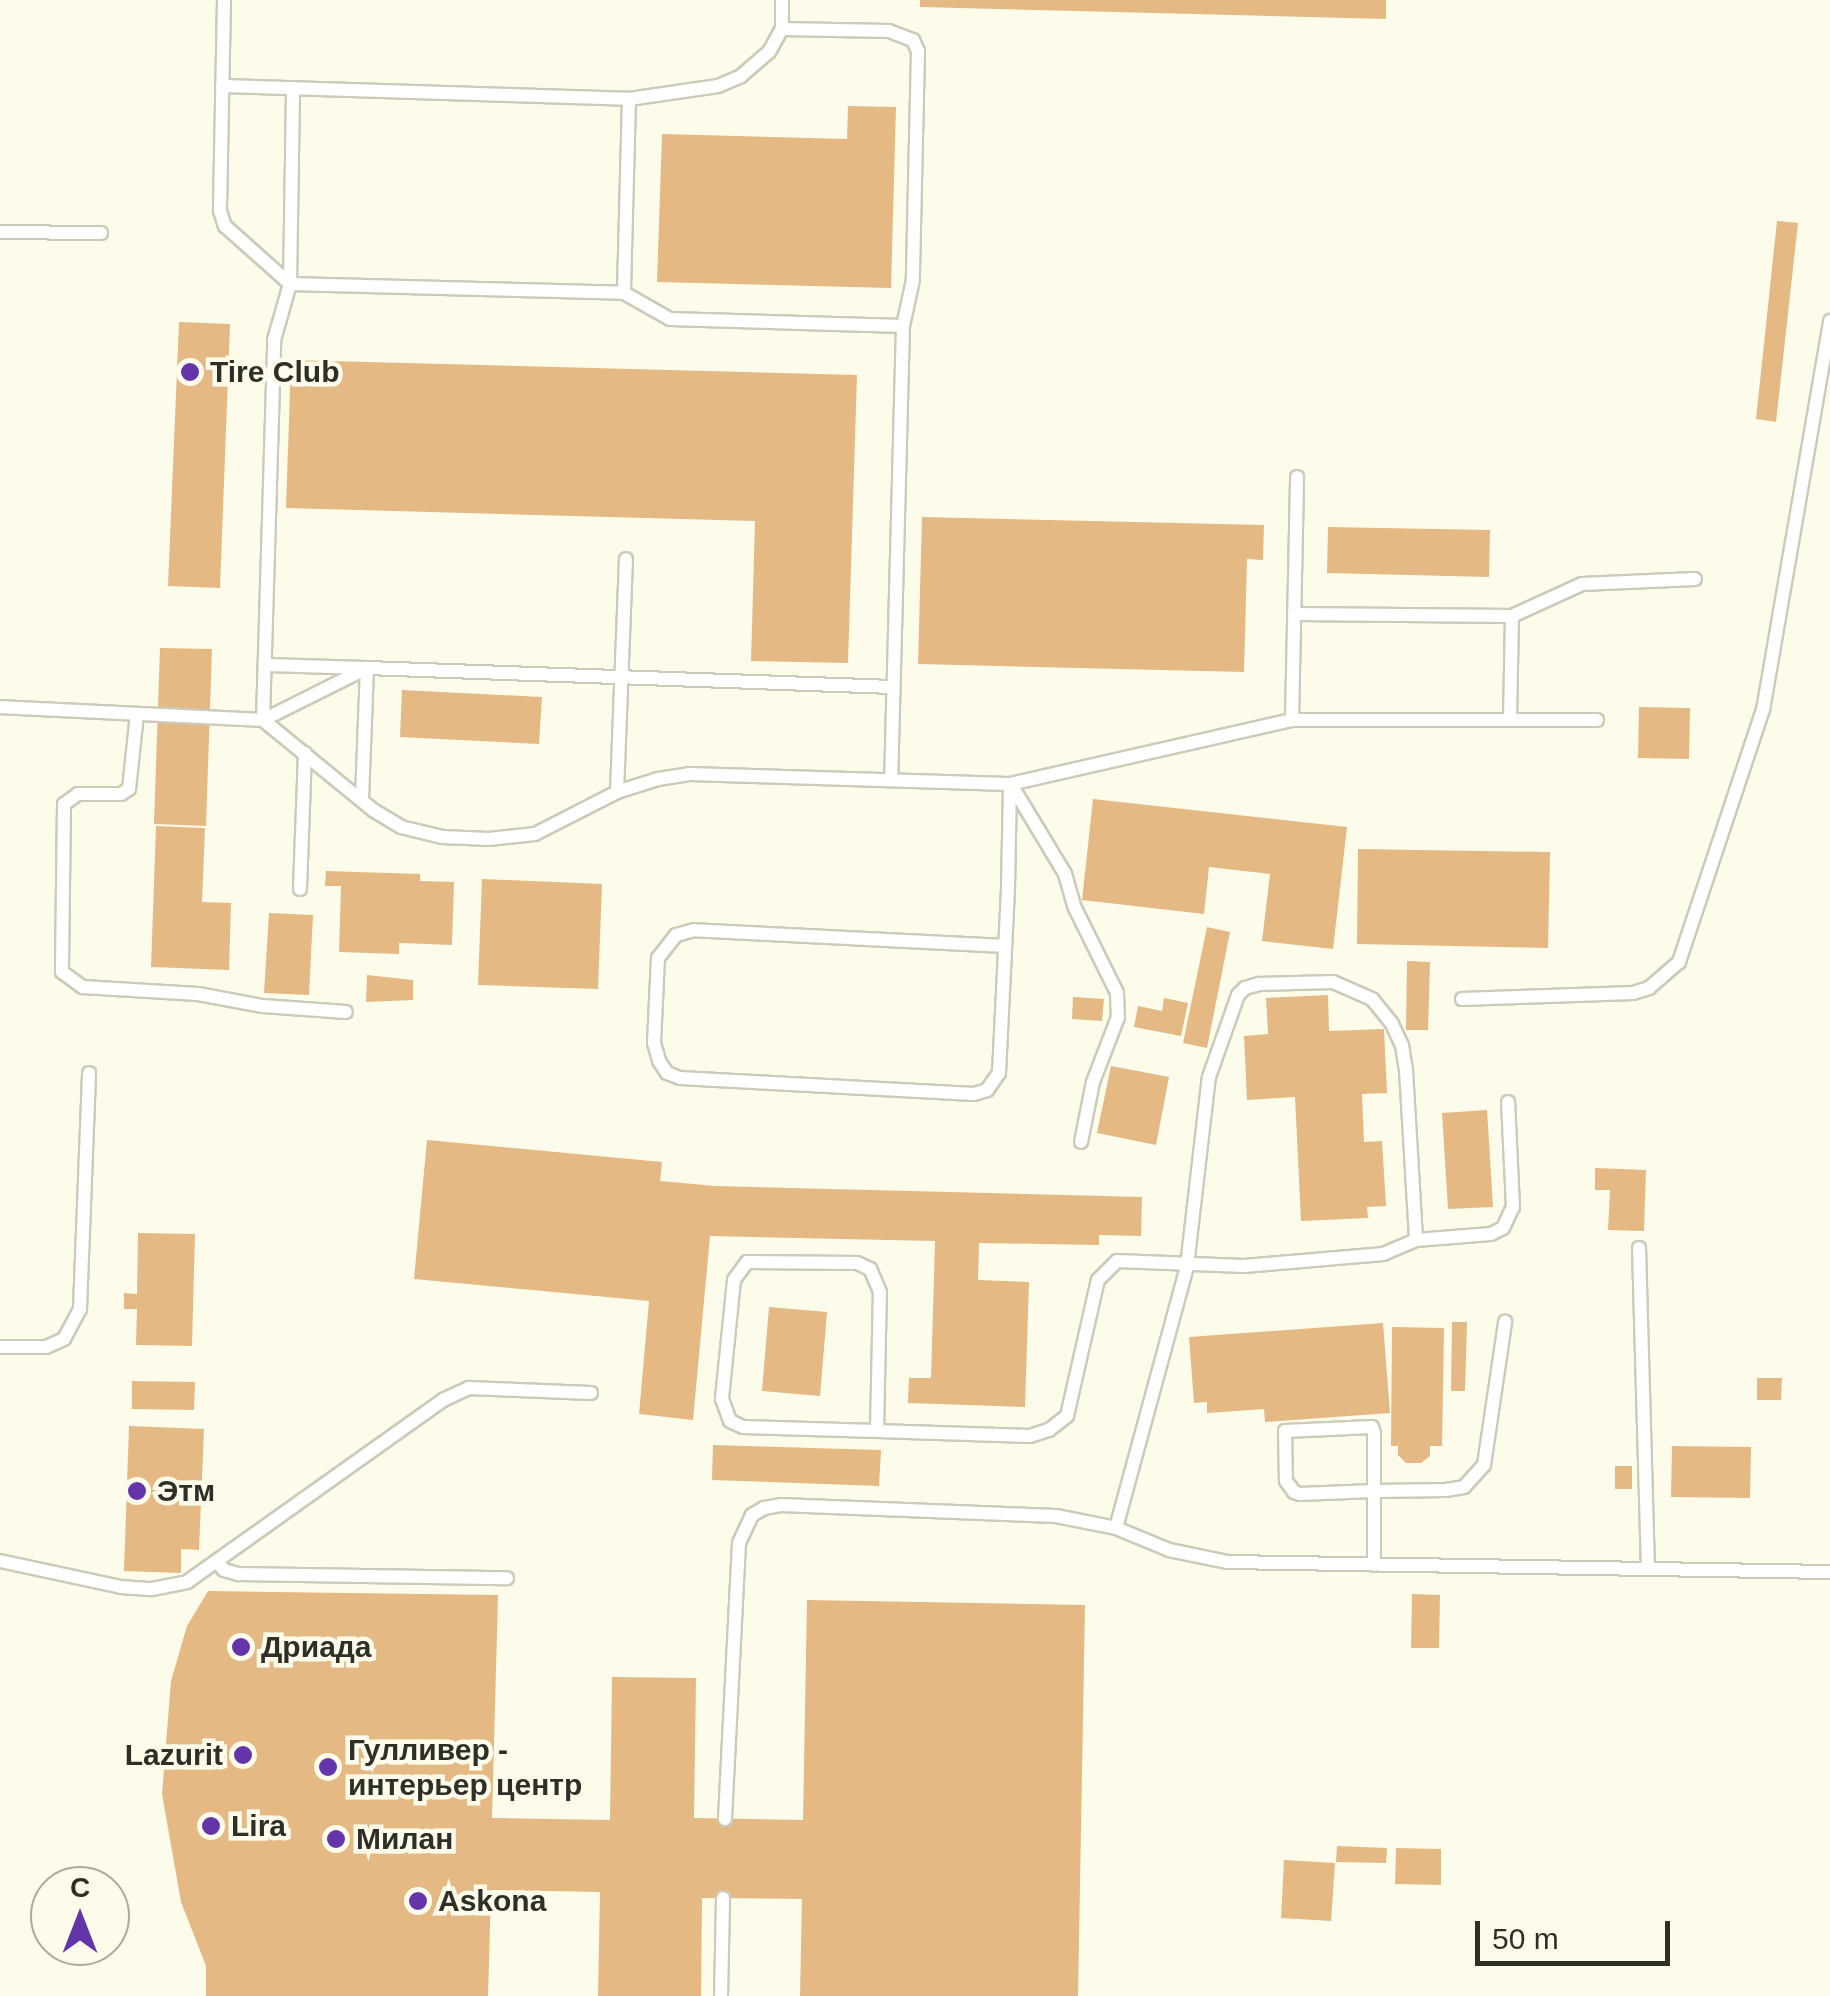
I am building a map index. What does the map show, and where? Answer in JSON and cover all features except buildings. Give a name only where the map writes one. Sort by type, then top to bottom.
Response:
[{"type":"lane","points":[[224,0],[220,211],[225,226],[290,284],[624,293],[670,319],[902,326]]},
{"type":"lane","points":[[222,86],[629,98],[718,86],[741,76],[769,52],[782,29],[782,0]]},
{"type":"lane","points":[[782,29],[890,31],[913,40],[918,51],[913,280],[902,326],[890,780]]},
{"type":"lane","points":[[263,720],[274,340],[290,284],[294,88]]},
{"type":"lane","points":[[624,293],[629,98]]},
{"type":"lane","points":[[0,232],[100,232]]},
{"type":"lane","points":[[1462,999],[1633,993],[1649,988],[1679,962],[1763,710],[1830,321]]},
{"type":"lane","points":[[1292,720],[1297,477]]},
{"type":"lane","points":[[618,792],[626,559]]},
{"type":"lane","points":[[1294,614],[1512,616],[1582,584],[1695,580]]},
{"type":"lane","points":[[1510,720],[1512,616]]},
{"type":"lane","points":[[265,665],[893,686]]},
{"type":"lane","points":[[0,707],[263,720],[367,668]]},
{"type":"lane","points":[[362,800],[367,668]]},
{"type":"lane","points":[[137,714],[129,788],[121,794],[78,794],[64,804],[59,960],[62,972],[82,987],[198,994],[263,1006],[346,1012]]},
{"type":"lane","points":[[263,720],[362,800],[402,827],[423,834],[489,839],[535,834],[618,792],[658,778],[688,774],[1010,784],[1292,720],[1597,720]]},
{"type":"lane","points":[[300,889],[305,752]]},
{"type":"lane","points":[[1005,946],[694,930],[676,935],[658,958],[654,1043],[659,1061],[667,1072],[680,1078],[974,1094],[987,1090],[999,1072],[1005,946],[1010,784]]},
{"type":"lane","points":[[1010,784],[1065,874],[1074,906],[1118,993],[1118,1017],[1096,1072],[1081,1142]]},
{"type":"lane","points":[[1116,1528],[1187,1266],[1209,1078],[1238,994],[1259,984],[1334,982],[1372,999],[1392,1024],[1402,1045],[1406,1070],[1416,1240]]},
{"type":"lane","points":[[0,1347],[46,1347],[64,1339],[77,1320],[89,1073]]},
{"type":"lane","points":[[877,1431],[878,1278],[857,1264],[747,1262],[734,1280],[722,1399],[730,1421],[742,1427],[1030,1436],[1050,1430],[1066,1416],[1098,1280],[1106,1268],[1132,1259],[1187,1266],[1382,1254],[1416,1240],[1490,1234],[1510,1219],[1508,1102]]},
{"type":"lane","points":[[1640,1248],[1648,1569]]},
{"type":"lane","points":[[1374,1565],[1374,1491],[1374,1434],[1368,1424],[1284,1431],[1286,1481],[1294,1492],[1374,1491],[1446,1490],[1464,1487],[1484,1465],[1505,1322]]},
{"type":"lane","points":[[0,1561],[121,1588],[152,1589],[187,1582],[443,1400],[469,1388],[591,1393]]},
{"type":"lane","points":[[725,1818],[739,1543],[752,1516],[781,1504],[1056,1516],[1116,1528],[1169,1550],[1227,1562],[1830,1572]]},
{"type":"lane","points":[[217,1562],[224,1570],[238,1574],[506,1578]]},
{"type":"lane","points":[[722,1996],[723,1898]]},
{"type":"place","name":"Tire Club","points":[[190,372]]},
{"type":"place","name":"Этм","points":[[137,1491]]},
{"type":"place","name":"Дриада","points":[[241,1647]]},
{"type":"place","name":"Lazurit","points":[[243,1755]]},
{"type":"place","name":"Гулливер - интерьер центр","points":[[328,1767]]},
{"type":"place","name":"Lira","points":[[211,1826]]},
{"type":"place","name":"Милан","points":[[336,1839]]},
{"type":"place","name":"Askona","points":[[418,1901]]}]
